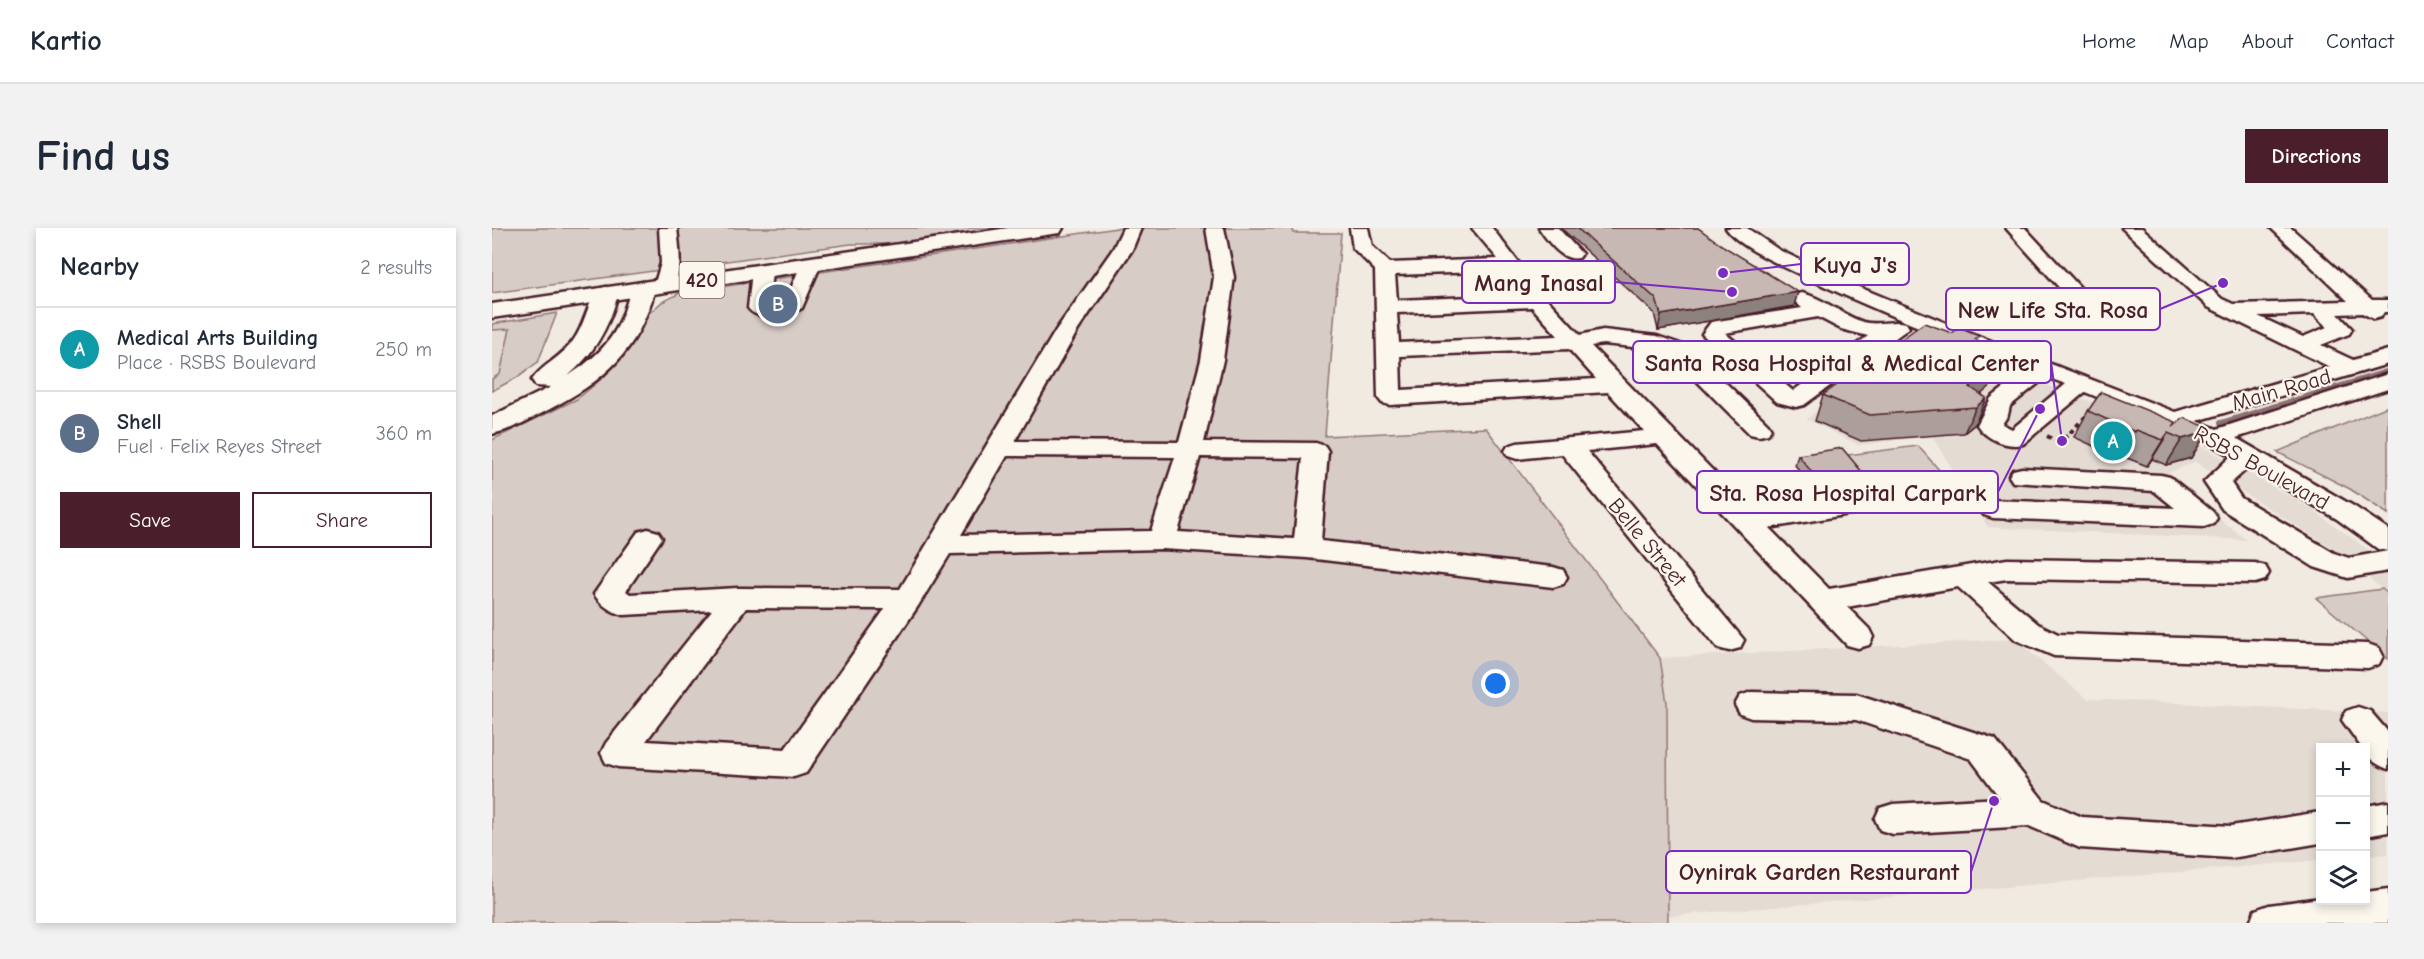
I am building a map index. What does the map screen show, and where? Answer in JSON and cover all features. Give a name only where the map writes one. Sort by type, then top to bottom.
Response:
[{"type":"main road","name":"420","points":[[492,299],[762,272],[1052,228]]},
{"type":"main road","name":"420","points":[[655,282],[829,251],[981,238]]},
{"type":"main road","points":[[492,426],[555,396],[602,362],[619,345],[635,312],[655,282]]},
{"type":"main road","name":"420","points":[[492,311],[608,288]]},
{"type":"main road","points":[[492,405],[534,387],[571,362],[598,323],[608,288]]},
{"type":"street","points":[[655,282],[671,262],[668,228]]},
{"type":"street","points":[[738,598],[618,753],[794,763],[908,599],[942,545],[1066,330],[1122,250],[1132,228]]},
{"type":"street","points":[[1162,540],[1190,448],[1212,360],[1224,277],[1215,228]]},
{"type":"street","points":[[1359,228],[1363,248],[1385,269],[1509,265]]},
{"type":"street","points":[[1481,228],[1494,241],[1509,265],[1538,301],[1614,385],[1858,637]]},
{"type":"street","points":[[1548,228],[1572,254]]},
{"type":"street","points":[[2015,228],[2079,298]]},
{"type":"street","points":[[2131,228],[2205,295],[2229,310],[2353,369]]},
{"type":"street","points":[[2280,228],[2388,326]]},
{"type":"street","name":"RSBS Boulevard","points":[[1737,236],[1794,266],[1911,317],[2216,437],[2346,513],[2388,542]]},
{"type":"street","points":[[762,272],[758,308],[761,310],[792,306],[795,304],[811,264]]},
{"type":"street","points":[[1385,269],[1390,398],[1614,385]]},
{"type":"street","points":[[1785,288],[1819,309],[1860,328],[1889,331]]},
{"type":"street","points":[[1385,307],[1538,301]]},
{"type":"street","points":[[2229,310],[2388,306]]},
{"type":"street","points":[[2302,345],[2341,328],[2320,308]]},
{"type":"street","points":[[1819,309],[1815,312],[1719,327],[1713,334],[1785,397],[1796,400],[1911,317]]},
{"type":"street","points":[[1387,350],[1576,342],[1603,337],[1657,342],[1681,352],[1759,429]]},
{"type":"street","name":"Main Road","points":[[2173,420],[2388,357]]},
{"type":"street","points":[[2014,439],[1989,425],[1996,415],[1999,403],[2043,368]]},
{"type":"street","name":"Main Road","points":[[2216,437],[2388,381]]},
{"type":"street","points":[[2014,439],[2081,383]]},
{"type":"street","points":[[1517,451],[1664,436]]},
{"type":"street","points":[[2014,439],[2022,476],[2044,511]]},
{"type":"street","name":"Belle Street","points":[[1568,445],[1729,640]]},
{"type":"street","points":[[998,448],[1316,450],[1307,549]]},
{"type":"street","points":[[2247,455],[2217,482],[2232,504],[2324,560],[2348,568],[2388,561]]},
{"type":"street","points":[[1993,509],[2204,518],[2161,483],[2022,476]]},
{"type":"street","points":[[1747,523],[1935,491]]},
{"type":"street","points":[[648,538],[609,594],[624,605],[738,598],[908,599]]},
{"type":"street","points":[[942,545],[1162,540],[1307,549],[1553,577]]},
{"type":"street","points":[[1823,602],[2007,569],[2255,573]]},
{"type":"street","points":[[1963,576],[2027,632],[2054,645],[2368,656]]},
{"type":"street","points":[[1751,705],[1856,707],[1983,749],[2031,811]]},
{"type":"street","points":[[2358,720],[2388,755]]},
{"type":"street","points":[[1893,819],[2031,811],[2080,832],[2220,842],[2316,829]]},
{"type":"street","points":[[2370,820],[2388,817]]},
{"type":"street","points":[[2291,921],[2388,907]]},
{"type":"shaded area","points":[[492,228],[1005,228],[897,244],[851,244],[492,293]]},
{"type":"shaded area","points":[[1117,228],[1293,228],[1293,233],[1341,233],[1325,436],[1486,428],[1660,658],[1667,703],[1668,923],[492,923],[492,440],[577,399],[605,376],[648,314],[662,302],[680,293]]},
{"type":"shaded area","points":[[557,313],[538,362],[516,378],[492,391],[492,379],[500,374],[510,329],[492,330],[492,324]]},
{"type":"shaded area","points":[[510,329],[500,374],[492,379],[492,330]]},
{"type":"shaded area","points":[[1912,334],[2179,435],[2216,454],[2310,508],[2388,564],[2388,594],[2332,548],[2195,462],[2161,476],[2247,540],[1988,527],[1932,436],[1858,445],[1807,419]]},
{"type":"shaded area","points":[[2388,406],[2388,514],[2350,489],[2277,452]]},
{"type":"shaded area","points":[[1918,446],[1940,471],[1868,481],[1847,455]]},
{"type":"shaded area","points":[[2382,589],[2388,594],[2388,659],[2316,598]]},
{"type":"shaded area","points":[[2014,639],[2087,699],[2388,713],[2388,854],[2370,856],[2370,743],[2316,743],[2316,860],[1667,916],[1667,703],[1660,658]]},
{"type":"building","points":[[1577,228],[1698,228],[1798,292],[1661,315],[1656,299]]},
{"type":"building","points":[[1924,323],[1952,333],[1959,328],[1979,336],[1975,339],[2008,355],[1970,387],[1986,398],[1976,407],[1870,415],[1823,395]]},
{"type":"building","points":[[2101,392],[2176,422],[2173,427],[2184,418],[2207,427],[2207,432],[2182,439],[2168,433],[2163,440],[2136,430],[2135,432],[2088,411]]},
{"type":"building","points":[[1842,448],[1863,473],[1818,480],[1798,455]]},
{"type":"waterway","points":[[2272,407],[2388,371]]},
{"type":"waterway","points":[[2221,423],[2276,406]]},
{"type":"place","name":"Kuya J's","points":[[1723,273]]},
{"type":"place","name":"New Life Sta. Rosa","points":[[2223,283]]},
{"type":"place","name":"Mang Inasal","points":[[1732,292]]},
{"type":"place","name":"Shell","points":[[778,304]]},
{"type":"place","name":"Sta. Rosa Hospital Carpark","points":[[2040,409]]},
{"type":"place","name":"Santa Rosa Hospital & Medical Center","points":[[2062,441]]},
{"type":"place","name":"Medical Arts Building","points":[[2113,441]]},
{"type":"place","name":"Oynirak Garden Restaurant","points":[[1994,801]]}]
